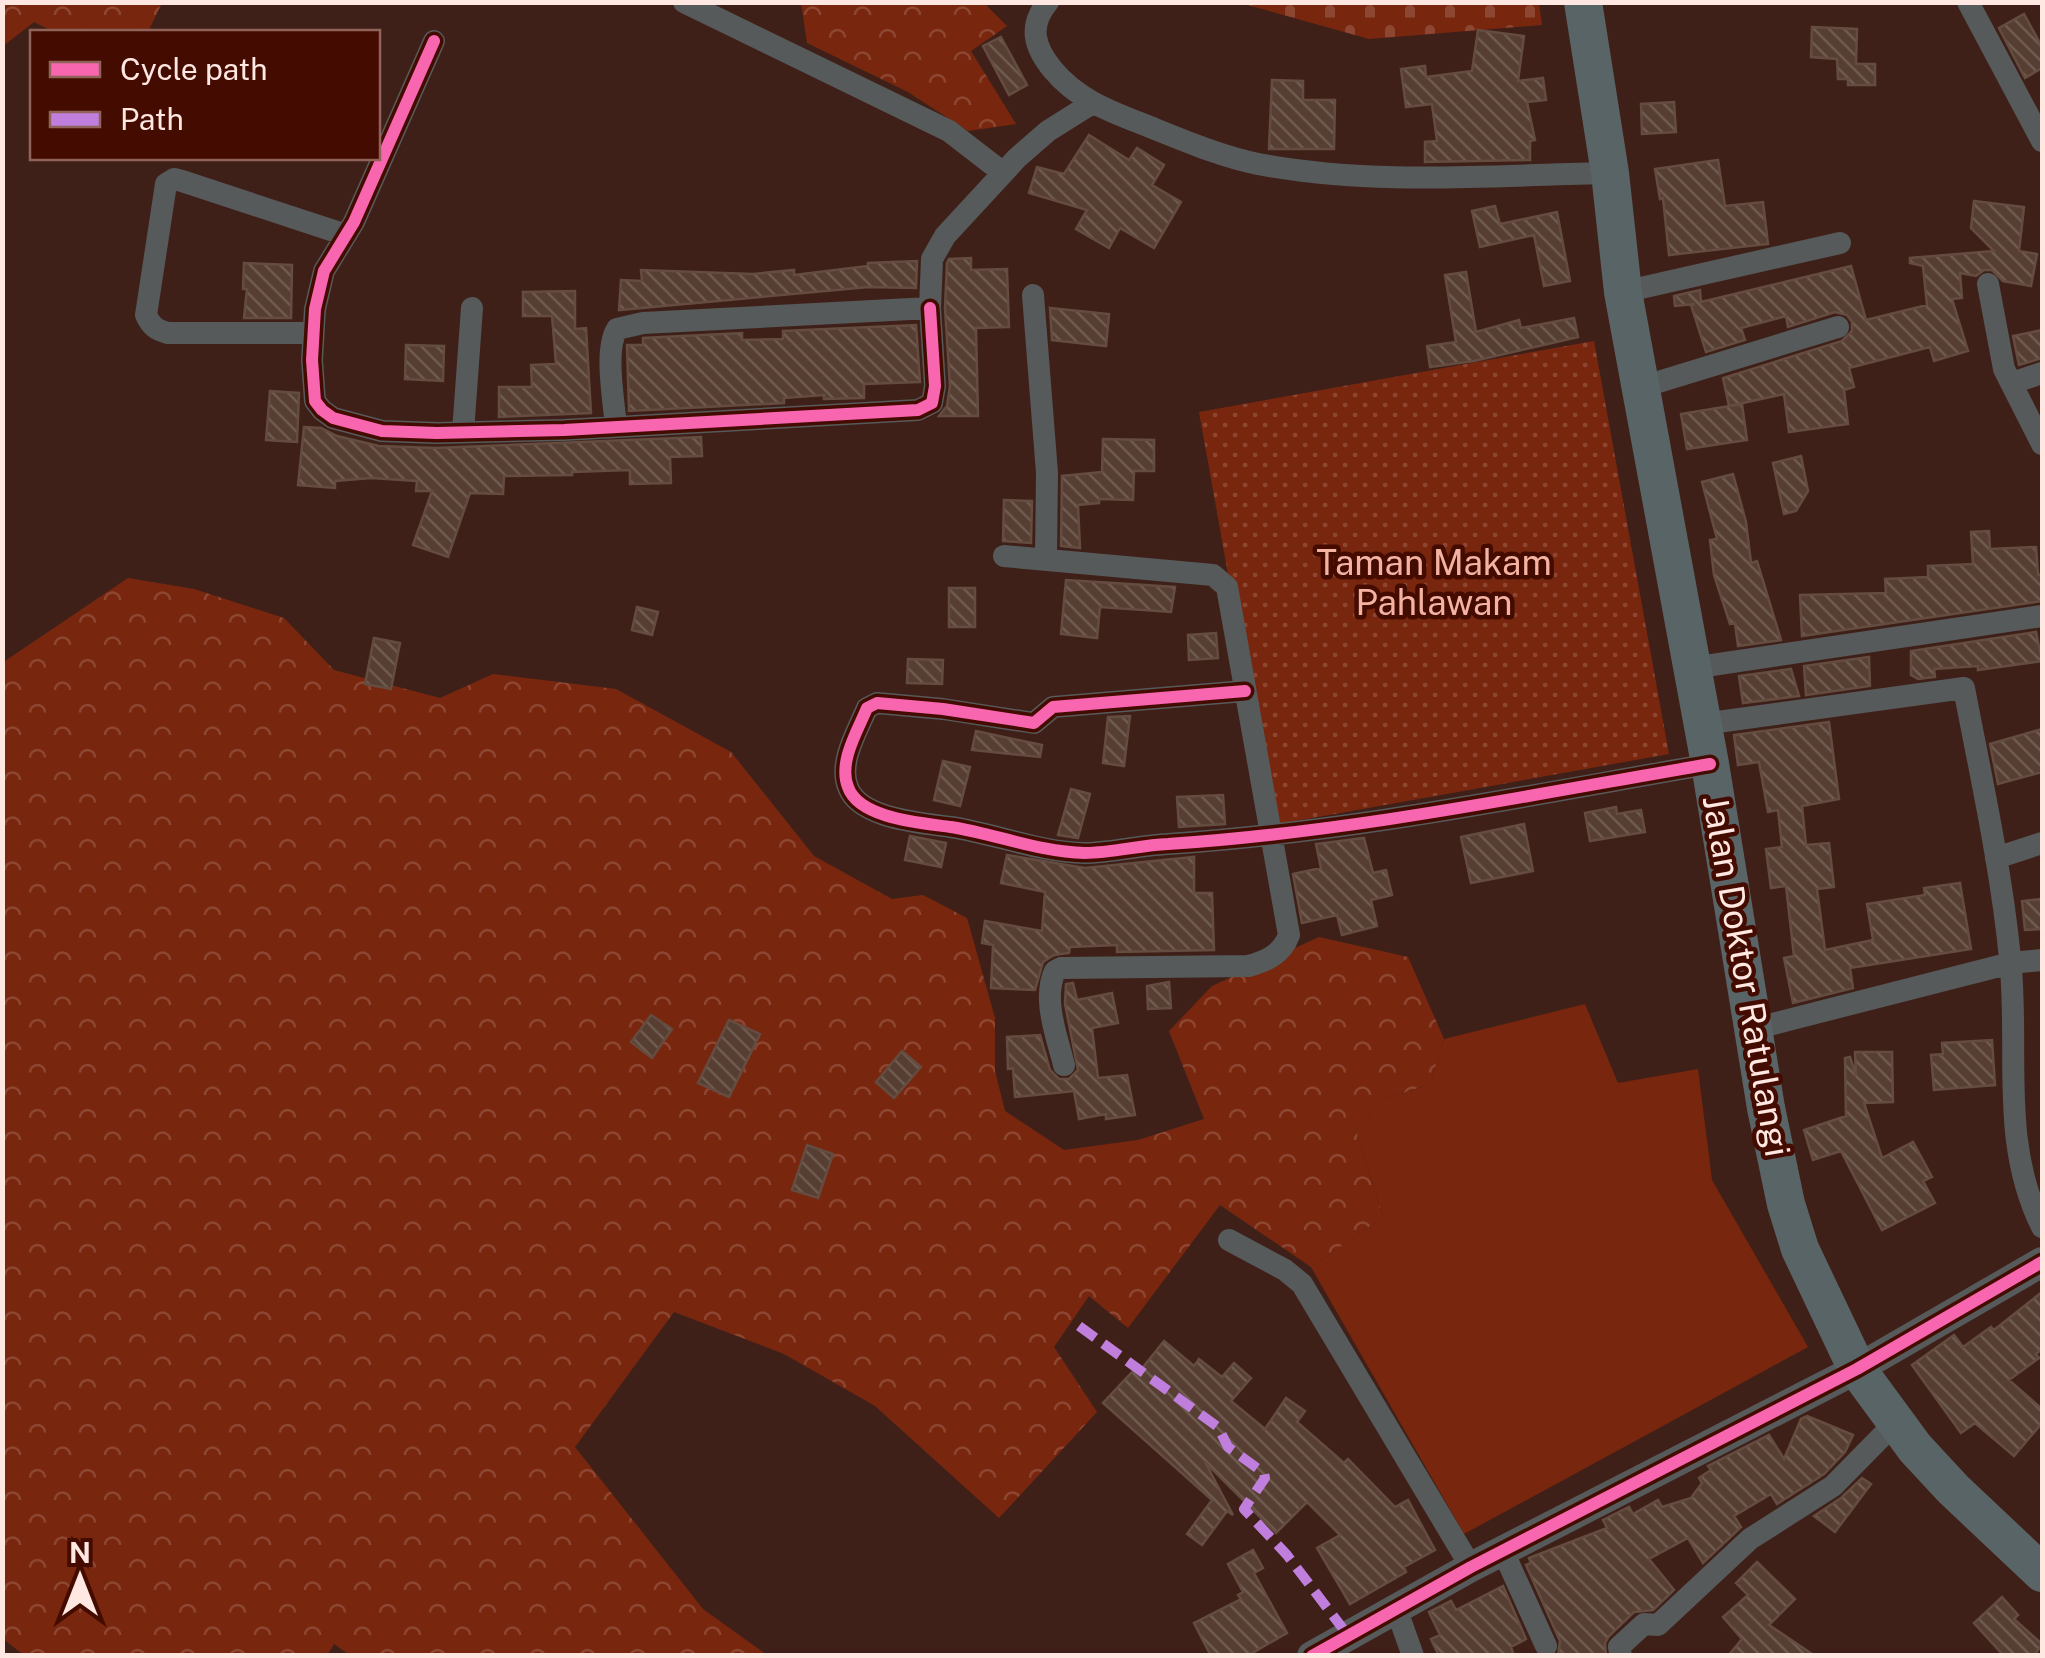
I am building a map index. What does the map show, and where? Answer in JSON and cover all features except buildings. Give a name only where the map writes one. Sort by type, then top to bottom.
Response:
[{"type":"highway","name":"Jalan Doktor Ratulangi","points":[[1583,2],[1610,173],[1623,292],[1790,1219],[1825,1308],[1856,1369],[1953,1489],[2042,1572]]},
{"type":"street","points":[[684,2],[949,130],[1002,172]]},
{"type":"street","points":[[1048,2],[1034,25],[1034,36],[1041,57],[1068,88],[1091,104],[1213,152],[1300,170],[1371,177],[1610,173]]},
{"type":"street","points":[[1968,2],[2042,141]]},
{"type":"street","points":[[380,159],[434,41]]},
{"type":"street","points":[[380,160],[346,234],[324,271],[312,333],[315,401],[333,418],[382,431],[464,432],[925,408],[932,403],[935,386],[930,308],[934,253],[944,236],[1002,172],[1048,131],[1091,104]]},
{"type":"street","points":[[312,333],[168,333],[149,323],[146,314],[166,184],[182,180],[346,234]]},
{"type":"street","points":[[1623,292],[1840,243]]},
{"type":"street","points":[[1988,284],[2004,369],[2042,444]]},
{"type":"street","points":[[1033,295],[1047,473],[1046,558]]},
{"type":"street","points":[[464,432],[472,308]]},
{"type":"street","points":[[616,426],[611,342],[617,329],[930,308]]},
{"type":"street","points":[[1642,386],[1838,328]]},
{"type":"street","points":[[2012,383],[2042,373]]},
{"type":"street","points":[[1004,556],[1214,575],[1222,580],[1227,587],[1290,934],[1285,946],[1263,962],[1248,966],[1054,971],[1050,988],[1052,1010],[1064,1065]]},
{"type":"street","points":[[1692,668],[2042,616]]},
{"type":"street","points":[[1702,724],[1964,688],[2011,963],[2016,1144],[2022,1177],[2042,1228]]},
{"type":"street","points":[[1245,691],[1053,707],[1034,723],[877,703],[868,708],[848,758],[848,788],[855,798],[896,820],[1071,852],[1272,837],[1710,764]]},
{"type":"street","points":[[1996,858],[2042,843]]},
{"type":"street","points":[[1753,1029],[2011,963],[2042,960]]},
{"type":"street","points":[[1229,1240],[1285,1270],[1302,1284],[1472,1567]]},
{"type":"street","points":[[1312,1656],[1472,1567],[1856,1369],[2042,1262]]},
{"type":"street","points":[[1621,1656],[1618,1651],[1622,1642],[1646,1623],[1658,1625],[1750,1539],[1832,1486],[1896,1422]]},
{"type":"street","points":[[1503,1551],[1546,1646]]},
{"type":"street","points":[[1396,1608],[1413,1656]]},
{"type":"green space","points":[[3,2],[162,2],[149,30],[50,30],[34,22],[3,46]]},
{"type":"green space","points":[[801,3],[984,3],[1007,26],[971,51],[1016,124],[968,131],[908,92],[807,43]]},
{"type":"green space","points":[[1241,3],[1539,3],[1542,25],[1369,39]]},
{"type":"green space","name":"Taman Makam Pahlawan","points":[[1594,341],[1669,754],[1273,825],[1199,412]]},
{"type":"green space","points":[[128,578],[194,589],[284,618],[334,670],[440,698],[493,674],[616,689],[731,752],[814,856],[892,899],[923,895],[967,918],[995,1018],[995,1071],[1005,1111],[1064,1150],[1138,1140],[1204,1119],[1169,1031],[1212,986],[1319,937],[1408,957],[1444,1039],[1430,1084],[1382,1100],[1356,1130],[1383,1217],[1311,1267],[1220,1205],[1128,1328],[1089,1296],[1054,1347],[1097,1412],[999,1518],[875,1406],[784,1354],[674,1312],[575,1447],[703,1609],[767,1655],[351,1656],[334,1644],[327,1656],[24,1655],[2,1638],[2,663]]},
{"type":"green space","points":[[1585,1004],[1618,1083],[1698,1069],[1712,1180],[1808,1347],[1464,1534],[1311,1267],[1383,1217],[1356,1130],[1382,1100],[1430,1084],[1444,1039]]},
{"type":"marked path","points":[[1079,1326],[1218,1427],[1228,1447],[1264,1473],[1265,1478],[1244,1509],[1287,1555],[1347,1634]]},
{"type":"cycle path","points":[[434,41],[354,222],[324,271],[315,309],[312,360],[315,401],[333,418],[382,431],[437,433],[564,430],[918,410],[932,403],[935,386],[930,308]]},
{"type":"cycle path","points":[[1245,691],[1053,707],[1034,723],[877,703],[867,708],[854,736],[845,767],[848,787],[865,806],[893,818],[968,830],[1051,850],[1085,853],[1372,822],[1710,764]]},
{"type":"cycle path","points":[[1312,1656],[1471,1567],[1857,1369],[2042,1262]]}]
